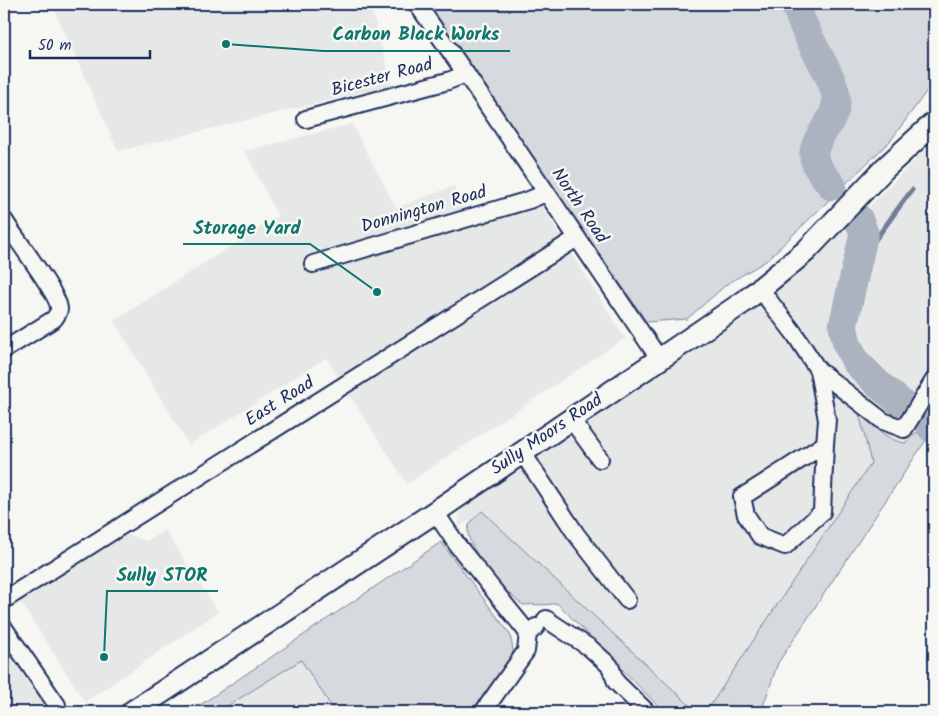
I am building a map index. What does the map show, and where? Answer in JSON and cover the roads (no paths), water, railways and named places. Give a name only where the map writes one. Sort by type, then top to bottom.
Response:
[{"type":"main road","name":"Sully Moors Road","points":[[132,712],[155,706],[522,452],[726,315],[760,289],[818,239],[885,168],[934,123]]},
{"type":"lane","name":"North Road","points":[[417,4],[660,360]]},
{"type":"lane","name":"Bicester Road","points":[[306,119],[448,81],[466,74]]},
{"type":"lane","name":"Donnington Road","points":[[314,264],[529,200],[546,192]]},
{"type":"lane","points":[[4,220],[58,301],[59,308],[58,314],[54,319],[4,350]]},
{"type":"lane","name":"East Road","points":[[4,600],[577,238]]},
{"type":"lane","points":[[760,289],[794,333],[818,370],[883,421],[904,429],[934,380]]},
{"type":"lane","points":[[818,370],[827,420],[826,444],[822,512],[785,546],[760,536],[746,515],[742,497],[826,444]]},
{"type":"lane","points":[[571,419],[600,459]]},
{"type":"lane","points":[[522,452],[576,534],[627,600]]},
{"type":"lane","points":[[435,512],[458,546],[528,633],[526,651],[483,712]]},
{"type":"lane","points":[[528,633],[551,615],[610,666],[616,682],[647,712]]},
{"type":"lane","points":[[4,628],[57,705],[55,712]]},
{"type":"waterway","points":[[795,4],[807,34],[829,76],[836,96],[836,106],[833,115],[815,147],[814,155],[816,164],[832,186]]},
{"type":"waterway","points":[[857,262],[912,190]]},
{"type":"waterway","points":[[858,218],[864,233],[843,326],[847,344],[856,362],[900,402]]},
{"type":"waterway","points":[[931,427],[934,430]]},
{"type":"place","name":"Carbon Black Works","points":[[226,44]]},
{"type":"place","name":"Storage Yard","points":[[377,292]]},
{"type":"place","name":"Sully STOR","points":[[104,657]]}]
